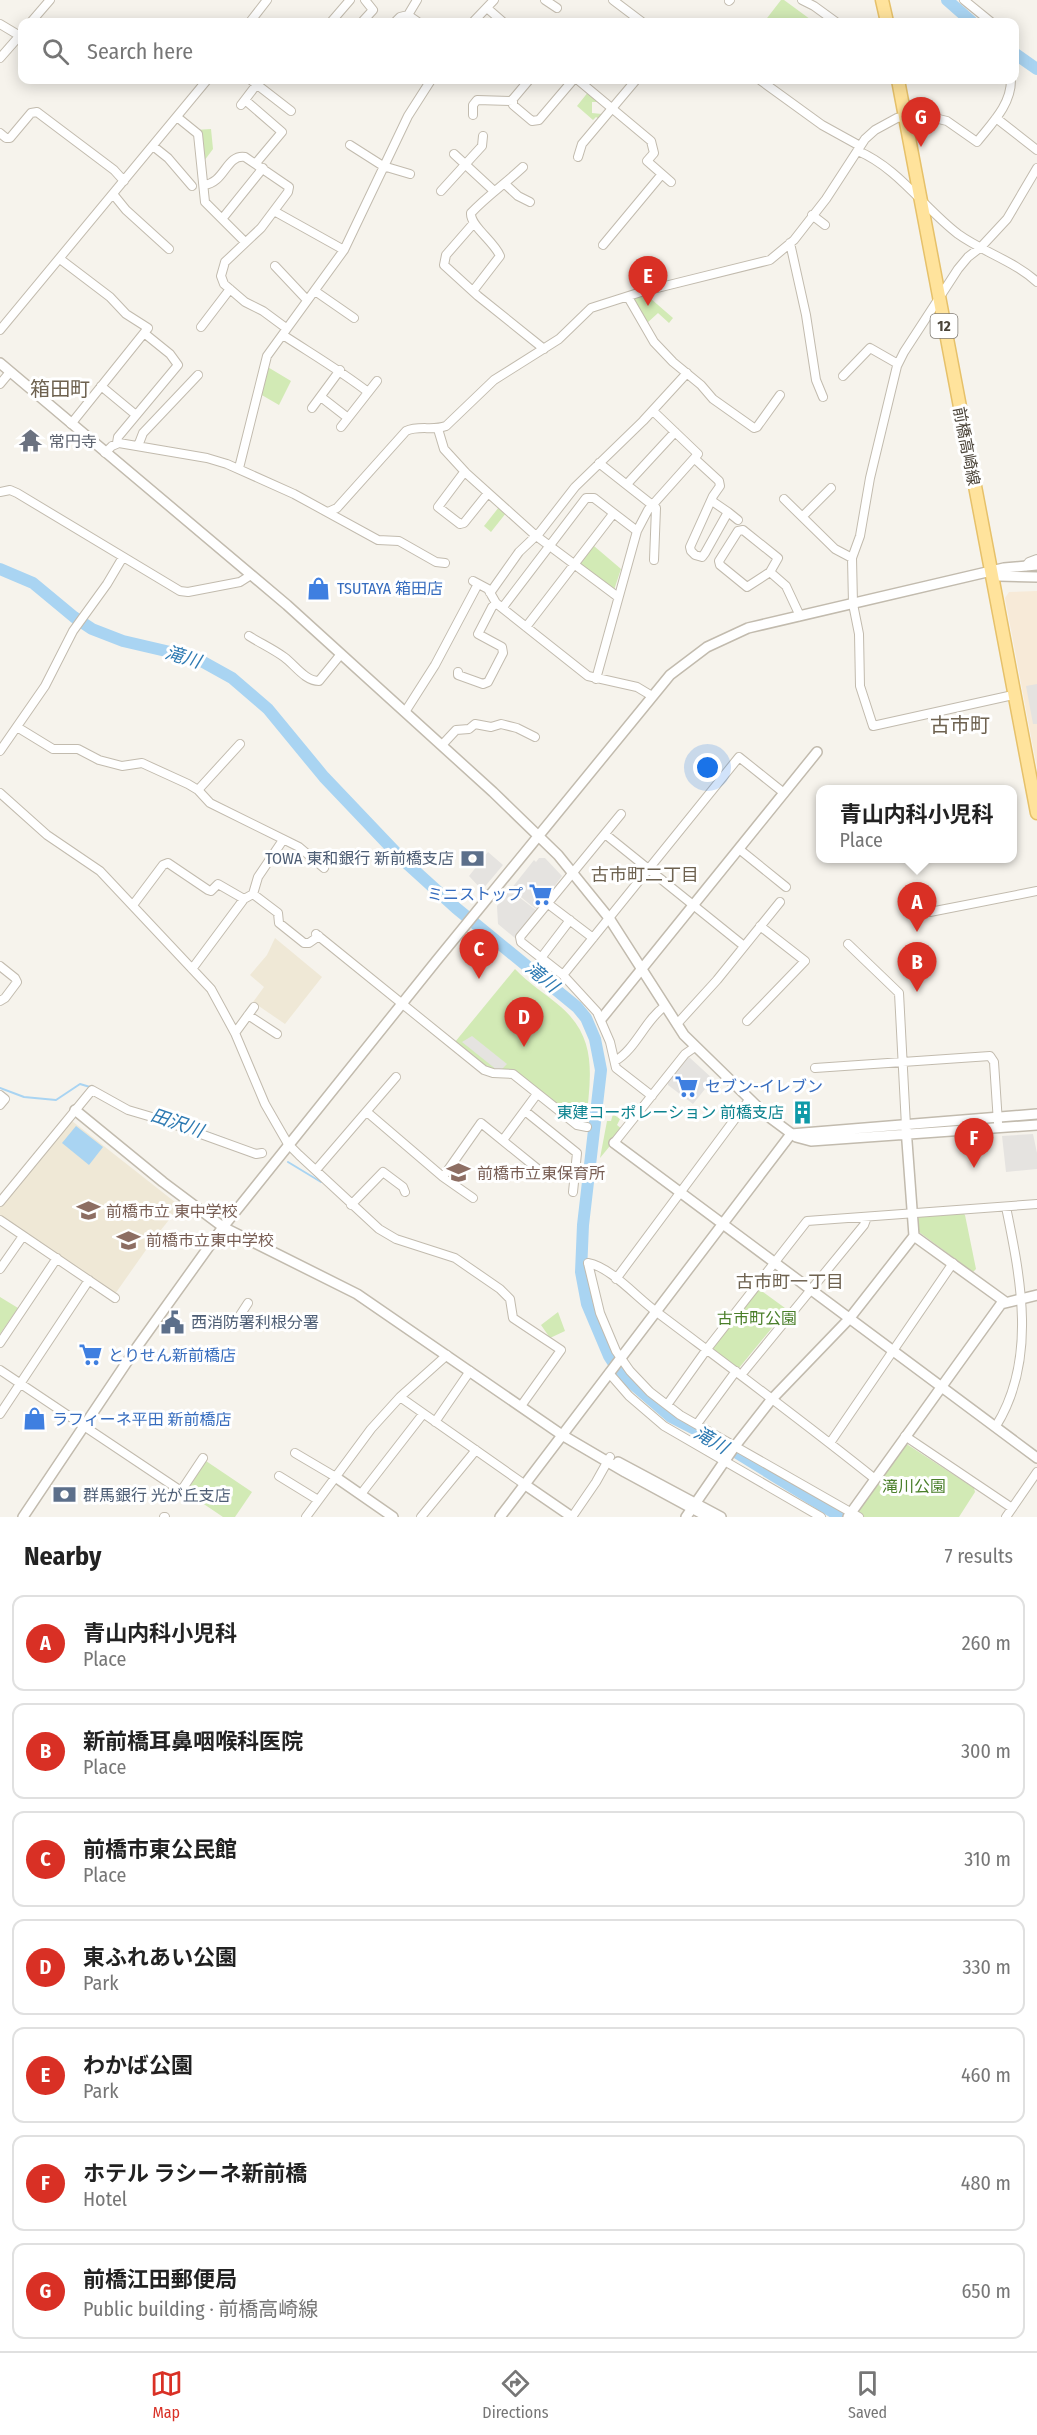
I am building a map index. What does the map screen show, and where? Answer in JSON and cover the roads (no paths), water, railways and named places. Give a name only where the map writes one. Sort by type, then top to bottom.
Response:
[{"type":"main road","points":[[882,0],[886,18]]},
{"type":"main road","name":"前橋高崎線","points":[[899,84],[1037,813]]},
{"type":"street","points":[[34,18],[50,0]]},
{"type":"street","points":[[334,18],[350,0]]},
{"type":"street","points":[[365,0],[373,10],[366,18]]},
{"type":"street","points":[[399,18],[408,15],[417,0]]},
{"type":"street","points":[[476,18],[494,0]]},
{"type":"street","points":[[545,0],[557,8]]},
{"type":"street","points":[[614,0],[637,18]]},
{"type":"street","points":[[802,0],[830,18]]},
{"type":"street","points":[[964,0],[986,18]]},
{"type":"street","points":[[253,18],[264,1]]},
{"type":"street","points":[[487,8],[498,18]]},
{"type":"street","points":[[408,15],[412,18]]},
{"type":"street","points":[[0,24],[18,33]]},
{"type":"street","points":[[0,58],[18,37]]},
{"type":"street","points":[[0,330],[204,84]]},
{"type":"street","points":[[222,219],[282,132],[243,102],[253,84]]},
{"type":"street","points":[[257,84],[291,111]]},
{"type":"street","points":[[238,468],[264,361],[344,250],[408,116],[428,84]]},
{"type":"street","points":[[526,84],[513,99],[513,105],[532,121],[539,120],[570,84]]},
{"type":"street","points":[[583,84],[651,141],[654,153],[647,161],[671,182]]},
{"type":"street","points":[[578,157],[582,144],[632,84]]},
{"type":"street","points":[[766,84],[874,160],[920,197],[954,231],[1037,282]]},
{"type":"street","points":[[328,512],[337,508],[406,431],[416,428],[438,429],[446,426],[497,378],[544,349],[565,333],[587,310],[770,260],[790,243],[875,130],[906,116],[918,114],[946,121],[977,142],[1008,99],[1010,84]]},
{"type":"street","points":[[473,115],[473,105],[477,100],[513,102]]},
{"type":"street","points":[[0,132],[6,138],[10,138],[32,113],[37,112],[114,171],[124,182]]},
{"type":"street","points":[[177,117],[198,134],[205,202],[244,242]]},
{"type":"street","points":[[996,118],[1037,150]]},
{"type":"street","points":[[441,191],[482,147],[483,136]]},
{"type":"street","points":[[350,144],[383,166],[410,174]]},
{"type":"street","points":[[153,146],[168,158],[192,186]]},
{"type":"street","points":[[454,154],[494,191]]},
{"type":"street","points":[[204,185],[216,181],[236,157],[245,157],[290,188],[259,231],[244,242],[223,266],[222,279],[245,302],[268,314],[320,360],[340,370],[368,392]]},
{"type":"street","points":[[473,291],[500,256],[493,242],[473,224],[471,213],[523,167]]},
{"type":"street","points":[[1013,695],[873,726],[860,686],[859,634],[853,604],[852,558],[860,536],[870,478],[898,364],[939,298],[968,257],[981,247],[1011,214],[1037,168]]},
{"type":"street","points":[[603,245],[662,174]]},
{"type":"street","points":[[505,184],[520,198],[530,202]]},
{"type":"street","points":[[113,194],[126,210],[169,249]]},
{"type":"street","points":[[274,211],[344,250]]},
{"type":"street","points":[[812,215],[825,225]]},
{"type":"street","points":[[473,224],[443,262],[473,291],[544,349]]},
{"type":"street","points":[[790,243],[806,315],[816,380],[823,397]]},
{"type":"street","points":[[60,259],[110,297],[126,314],[147,326],[144,333],[70,424]]},
{"type":"street","points":[[275,266],[308,300]]},
{"type":"street","points":[[201,327],[230,289]]},
{"type":"street","points":[[315,291],[354,318]]},
{"type":"street","points":[[628,297],[654,342],[713,399],[756,429],[780,395]]},
{"type":"street","points":[[105,453],[117,443],[118,437],[178,365],[170,354],[144,333]]},
{"type":"street","points":[[843,376],[870,348],[898,364]]},
{"type":"street","points":[[0,363],[251,575],[442,745],[539,836],[573,872],[609,918],[677,1024],[695,1047],[749,1100],[791,1134],[811,1141],[906,1129],[1037,1119]]},
{"type":"street","points":[[312,408],[340,370]]},
{"type":"street","points":[[0,384],[10,372]]},
{"type":"street","points":[[490,593],[519,552],[540,532],[575,487],[653,411],[687,374]]},
{"type":"street","points":[[138,446],[143,433],[198,375]]},
{"type":"street","points":[[341,427],[376,381]]},
{"type":"street","points":[[101,386],[136,415]]},
{"type":"street","points":[[321,397],[348,418]]},
{"type":"street","points":[[596,679],[637,531],[645,514],[695,459],[697,452],[653,411]]},
{"type":"street","points":[[438,429],[444,449],[466,473],[535,536],[618,597]]},
{"type":"street","points":[[627,484],[675,432]]},
{"type":"street","points":[[117,443],[207,458],[238,468],[328,512],[378,540],[399,542],[436,562],[445,563]]},
{"type":"street","points":[[695,459],[719,481],[720,486],[690,547],[695,555],[702,557],[728,512]]},
{"type":"street","points":[[598,463],[653,504],[657,514],[654,560]]},
{"type":"street","points":[[466,473],[462,475],[438,507],[460,524],[464,523],[488,493]]},
{"type":"street","points":[[803,516],[831,488]]},
{"type":"street","points":[[0,492],[10,490],[17,493],[184,591],[240,582],[251,575]]},
{"type":"street","points":[[458,672],[458,675],[483,684],[488,682],[503,653],[502,647],[478,634],[492,607],[500,605],[586,498],[594,498],[637,531]]},
{"type":"street","points":[[783,499],[835,549],[852,558]]},
{"type":"street","points":[[712,501],[738,520]]},
{"type":"street","points":[[526,627],[614,514]]},
{"type":"street","points":[[743,530],[778,558],[770,572],[747,587],[718,561],[738,531],[743,530]]},
{"type":"street","points":[[0,751],[45,686],[75,628],[107,584],[123,556]]},
{"type":"street","points":[[23,1517],[137,1347],[223,1227],[402,1003],[652,696],[678,668],[712,645],[748,628],[1004,568],[1034,564]]},
{"type":"street","points":[[770,572],[786,586],[800,616]]},
{"type":"street","points":[[990,572],[999,576],[1034,577],[1037,584]]},
{"type":"street","points":[[405,712],[435,665],[475,583],[490,593],[500,605],[588,676],[637,687],[652,696]]},
{"type":"street","points":[[249,636],[283,656],[303,674],[316,681],[320,681],[341,654]]},
{"type":"street","points":[[442,745],[456,730],[469,729],[475,724],[491,727],[501,724],[517,728],[535,737]]},
{"type":"street","points":[[17,727],[53,749],[78,749],[99,760],[122,766],[142,763],[198,790],[210,803],[299,847],[324,868]]},
{"type":"street","points":[[198,790],[240,744]]},
{"type":"street","points":[[602,1018],[817,752]]},
{"type":"street","points":[[563,975],[739,758],[784,794]]},
{"type":"street","points":[[0,793],[47,836],[100,871],[211,989],[235,1033],[258,1090],[288,1144],[371,1223],[396,1239],[455,1258],[510,1299],[513,1318],[561,1350],[521,1406]]},
{"type":"street","points":[[621,814],[520,937],[521,942],[563,975],[602,1018],[616,1068],[652,1096]]},
{"type":"street","points":[[605,834],[744,946]]},
{"type":"street","points":[[192,969],[244,899],[253,894],[258,878],[283,840]]},
{"type":"street","points":[[739,849],[786,887]]},
{"type":"street","points":[[134,905],[163,865],[168,863],[208,890],[211,891],[218,884],[244,899]]},
{"type":"street","points":[[930,912],[1037,891]]},
{"type":"street","points":[[253,894],[278,913],[279,923],[304,944],[309,943],[318,935],[484,1070],[493,1073],[509,1072],[577,1125],[587,1127]]},
{"type":"street","points":[[677,1024],[780,902]]},
{"type":"street","points":[[547,903],[593,938]]},
{"type":"street","points":[[541,958],[570,920]]},
{"type":"street","points":[[747,1021],[805,961],[760,926]]},
{"type":"street","points":[[692,1510],[735,1447],[771,1400],[849,1319],[914,1236],[899,993],[848,944]]},
{"type":"street","points":[[0,966],[17,982],[0,1000]]},
{"type":"street","points":[[615,1061],[656,1014],[666,1006]]},
{"type":"street","points":[[235,1033],[254,1007]]},
{"type":"street","points":[[248,1015],[277,1034]]},
{"type":"street","points":[[695,1047],[685,1054],[614,1143],[1037,1458]]},
{"type":"street","points":[[815,1068],[993,1058],[998,1123]]},
{"type":"street","points":[[316,1170],[396,1077]]},
{"type":"street","points":[[0,1202],[92,1090],[128,1110],[162,1119],[241,1148],[262,1153]]},
{"type":"street","points":[[503,1140],[537,1094]]},
{"type":"street","points":[[0,1095],[5,1099],[0,1105]]},
{"type":"street","points":[[616,1279],[749,1100]]},
{"type":"street","points":[[75,1110],[163,1182],[223,1227],[357,1294],[562,1435],[708,1517]]},
{"type":"street","points":[[525,1111],[577,1154],[573,1192]]},
{"type":"street","points":[[367,1112],[443,1177],[473,1198]]},
{"type":"street","points":[[443,1177],[481,1123],[539,1170],[538,1175]]},
{"type":"street","points":[[500,1517],[791,1134]]},
{"type":"street","points":[[351,1205],[383,1172],[403,1187],[405,1192]]},
{"type":"street","points":[[667,1405],[707,1349],[807,1221],[1037,1204]]},
{"type":"street","points":[[996,1426],[1011,1400],[1024,1362],[1028,1333],[1024,1297],[1006,1207]]},
{"type":"street","points":[[696,1424],[864,1225],[867,1217]]},
{"type":"street","points":[[0,1220],[115,1298]]},
{"type":"street","points":[[0,1269],[22,1236]]},
{"type":"street","points":[[914,1236],[1004,1301]]},
{"type":"street","points":[[0,1343],[57,1258]]},
{"type":"street","points":[[875,1479],[616,1279],[594,1264],[588,1263],[600,1313],[620,1359],[646,1387],[667,1405],[696,1424],[852,1516],[905,1436],[1004,1301],[1037,1295]]},
{"type":"street","points":[[830,1443],[953,1263]]},
{"type":"street","points":[[0,1414],[89,1280]]},
{"type":"street","points":[[235,1323],[248,1303]]},
{"type":"street","points":[[306,1517],[334,1476],[371,1429],[400,1397],[447,1354]]},
{"type":"street","points":[[0,1370],[181,1491],[203,1458]]},
{"type":"street","points":[[435,1422],[470,1371]]},
{"type":"street","points":[[610,1372],[629,1396],[657,1421],[821,1517]]},
{"type":"street","points":[[400,1397],[572,1517],[596,1482],[608,1459]]},
{"type":"street","points":[[361,1494],[423,1414]]},
{"type":"street","points":[[905,1436],[1012,1508]]},
{"type":"street","points":[[421,1517],[476,1450]]},
{"type":"street","points":[[295,1453],[334,1476],[393,1517]]},
{"type":"street","points":[[1006,1517],[1037,1472]]},
{"type":"street","points":[[279,1476],[318,1500]]},
{"type":"street","points":[[692,1510],[721,1517]]},
{"type":"water","points":[[76,1126],[103,1147],[89,1165],[62,1143]]},
{"type":"waterway","points":[[947,0],[967,18]]},
{"type":"waterway","points":[[1019,56],[1037,69]]},
{"type":"waterway","name":"滝川","points":[[0,569],[33,583],[92,629],[123,641],[196,658],[232,678],[268,709],[324,777],[402,859],[456,908],[577,1007],[586,1018],[595,1039],[601,1070],[583,1225],[581,1272],[587,1304],[609,1356],[620,1373],[671,1417],[716,1440],[841,1517]]},
{"type":"waterway","name":"田沢川","points":[[0,1088],[24,1097],[56,1100],[80,1084],[90,1087]]},
{"type":"waterway","name":"田沢川","points":[[160,1115],[225,1139]]},
{"type":"waterway","name":"田沢川","points":[[288,1162],[321,1182]]},
{"type":"place","name":"前橋江田郵便局","points":[[921,147]]},
{"type":"place","name":"わかば公園","points":[[648,306]]},
{"type":"place","name":"常円寺","points":[[31,441]]},
{"type":"place","name":"TSUTAYA 箱田店","points":[[319,588]]},
{"type":"place","name":"TOWA 東和銀行 新前橋支店","points":[[472,858]]},
{"type":"place","name":"ミニストップ","points":[[541,894]]},
{"type":"place","name":"青山内科小児科","points":[[917,932]]},
{"type":"place","name":"前橋市東公民館","points":[[479,979]]},
{"type":"place","name":"新前橋耳鼻咽喉科医院","points":[[917,992]]},
{"type":"place","name":"東ふれあい公園","points":[[524,1047]]},
{"type":"place","name":"セブン-イレブン","points":[[687,1086]]},
{"type":"place","name":"東建コーポレーション 前橋支店","points":[[802,1112]]},
{"type":"place","name":"ホテル ラシーネ新前橋","points":[[974,1168]]},
{"type":"place","name":"前橋市立東保育所","points":[[459,1173]]},
{"type":"place","name":"前橋市立 東中学校","points":[[88,1211]]},
{"type":"place","name":"前橋市立東中学校","points":[[128,1240]]},
{"type":"place","name":"西消防署利根分署","points":[[173,1322]]},
{"type":"place","name":"とりせん新前橋店","points":[[90,1355]]},
{"type":"place","name":"ラフィーネ平田 新前橋店","points":[[34,1419]]},
{"type":"place","name":"群馬銀行 光が丘支店","points":[[65,1495]]},
{"type":"district","name":"箱田町","points":[[60,389]]},
{"type":"district","name":"古市町","points":[[960,725]]},
{"type":"district","name":"古市町二丁目","points":[[645,875]]},
{"type":"district","name":"古市町一丁目","points":[[790,1282]]},
{"type":"park label","name":"古市町公園","points":[[757,1318]]},
{"type":"park label","name":"滝川公園","points":[[914,1486]]}]
